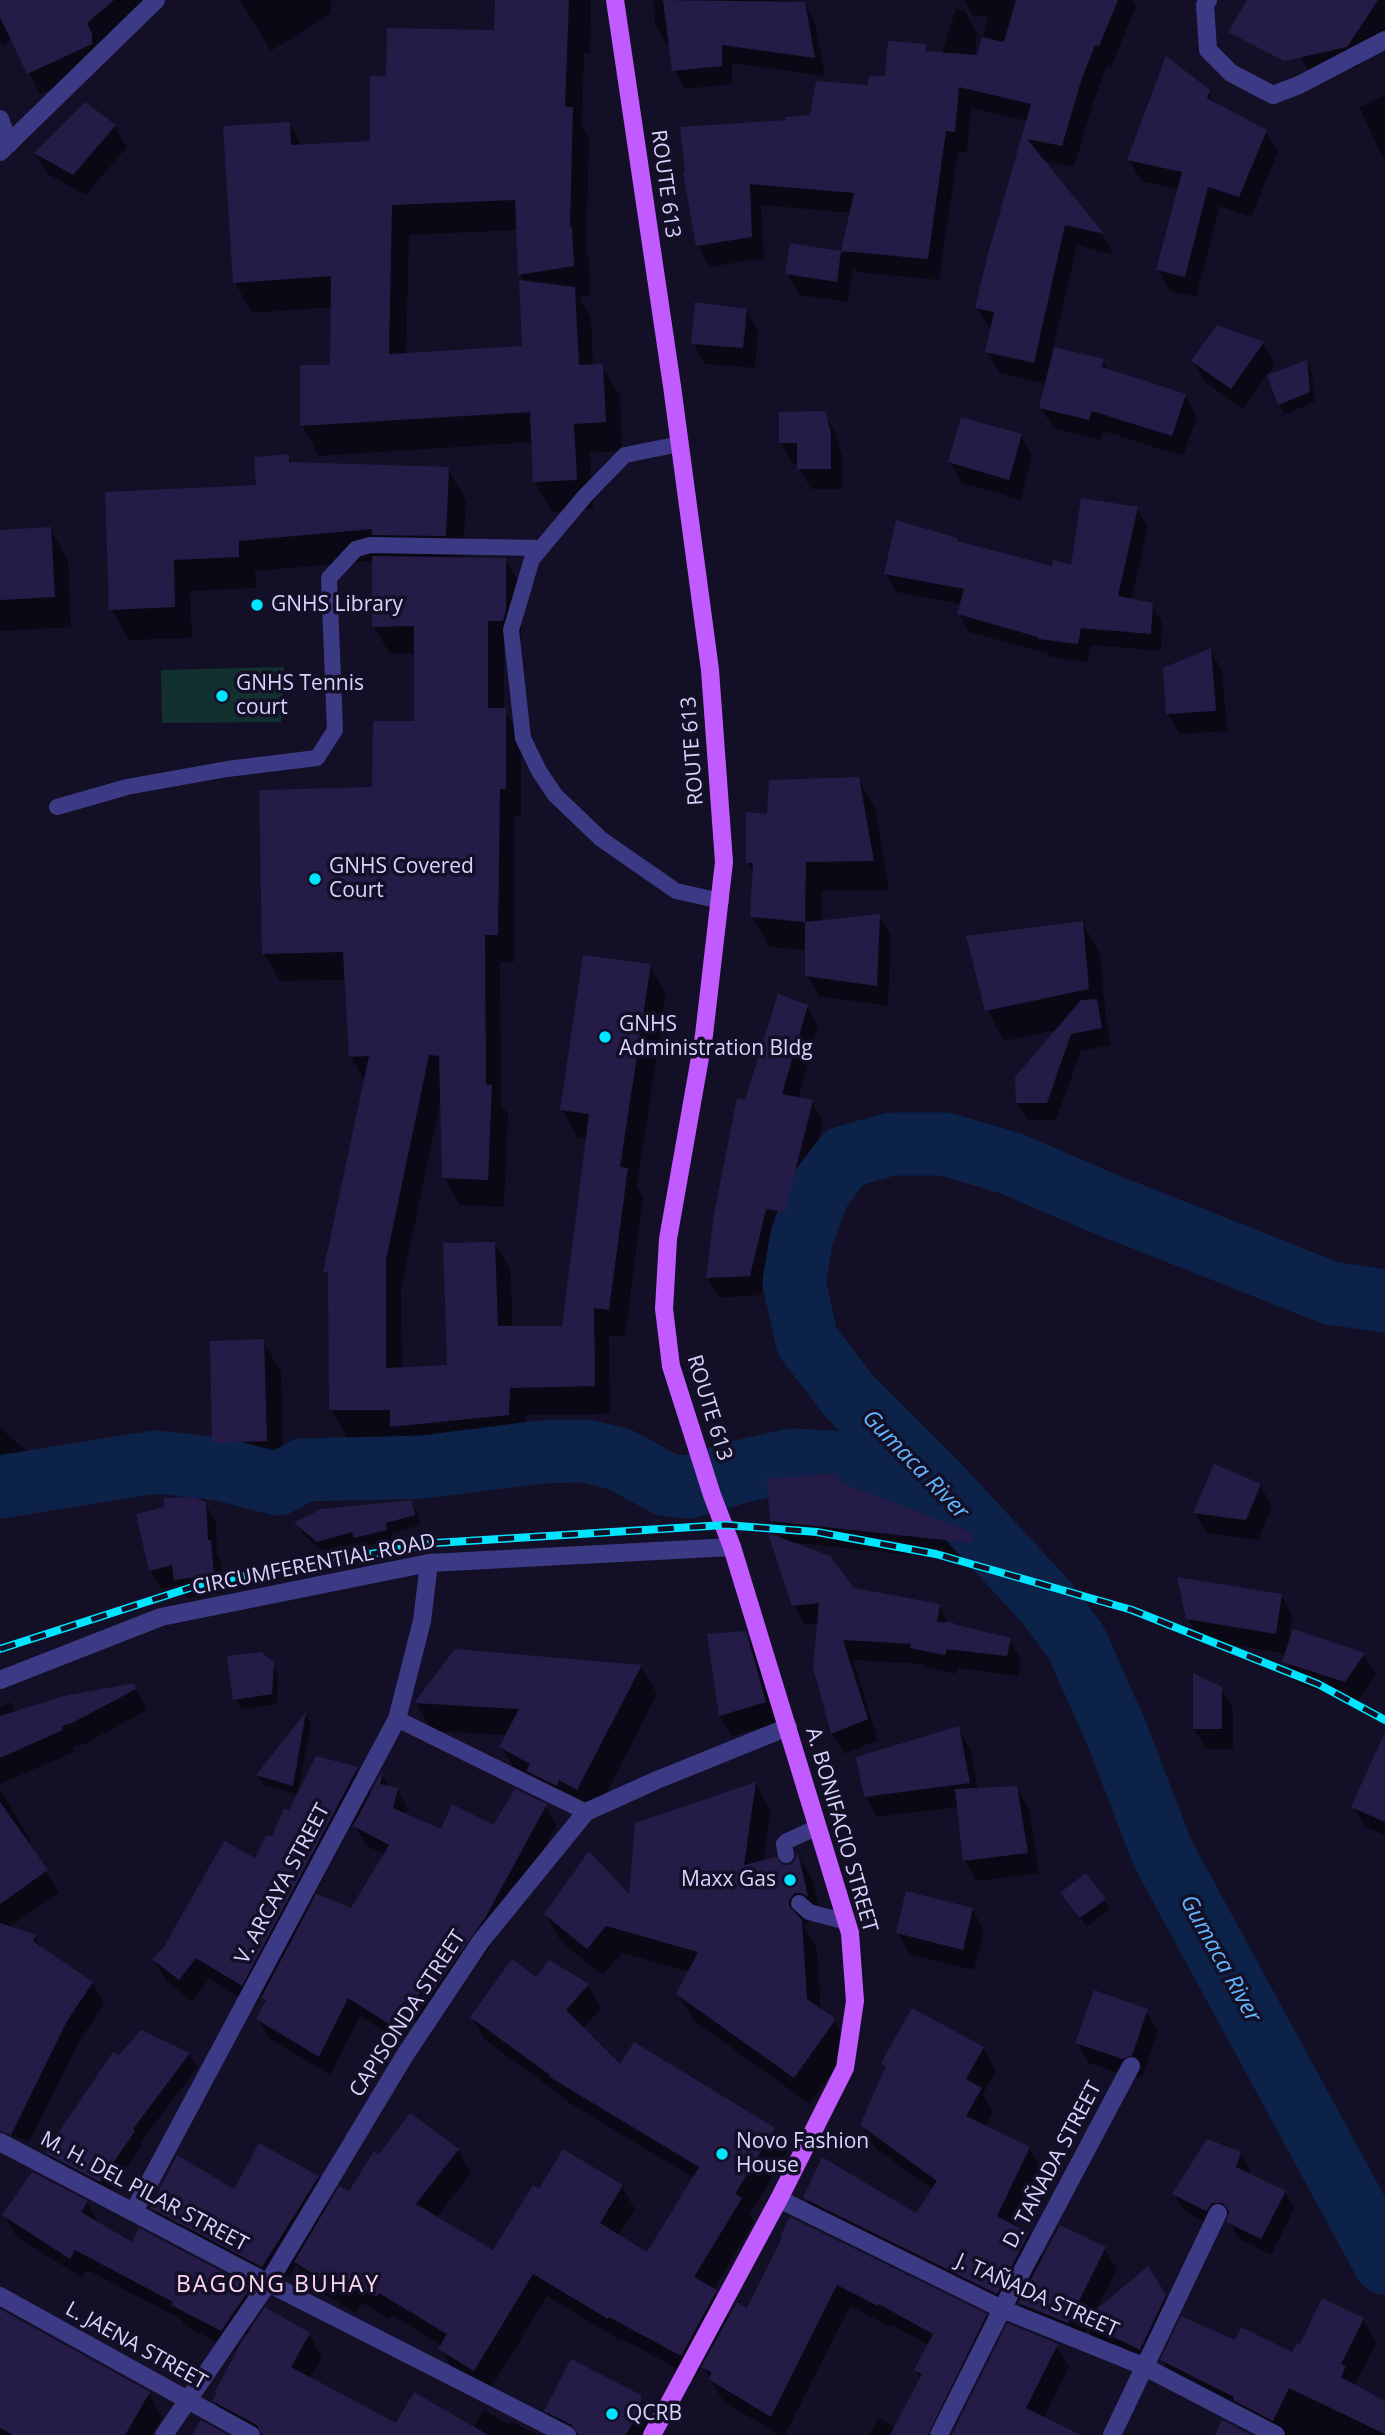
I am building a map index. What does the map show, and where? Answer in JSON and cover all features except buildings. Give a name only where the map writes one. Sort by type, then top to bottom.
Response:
[{"type":"main road","name":"ROUTE 613","points":[[615,0],[710,670],[724,862],[704,1035],[668,1239],[664,1309],[671,1366],[712,1495]]},
{"type":"main road","name":"A. BONIFACIO STREET","points":[[652,2435],[779,2199],[845,2068],[855,2001],[850,1933],[732,1547],[712,1495]]},
{"type":"street","points":[[4,148],[156,0]]},
{"type":"street","points":[[1204,2],[1208,50],[1231,74],[1273,95],[1299,85],[1385,40]]},
{"type":"street","points":[[0,119],[4,148]]},
{"type":"street","name":"CIRCUMFERENTIAL ROAD","points":[[0,1679],[160,1617],[429,1563],[732,1547]]},
{"type":"street","name":"V. ARCAYA STREET","points":[[134,2211],[397,1719],[422,1621],[429,1563]]},
{"type":"street","name":"CAPISONDA STREET","points":[[164,2435],[268,2283],[405,2055],[481,1941],[586,1812],[788,1727]]},
{"type":"street","name":"D. TAÑADA STREET","points":[[939,2435],[1002,2309],[1131,2066]]},
{"type":"street","name":"M. H. DEL PILAR STREET","points":[[0,2141],[268,2283],[567,2435]]},
{"type":"street","name":"J. TAÑADA STREET","points":[[779,2199],[1002,2309],[1143,2366],[1276,2435]]},
{"type":"street","points":[[1112,2435],[1218,2213]]},
{"type":"street","name":"L. JAENA STREET","points":[[0,2296],[251,2435]]},
{"type":"lane","points":[[680,444],[625,455],[585,496],[532,559],[511,630],[523,738],[539,771],[555,795],[601,839],[676,891],[721,901]]},
{"type":"lane","points":[[57,807],[127,787],[227,769],[317,758],[335,730],[329,578],[356,549],[370,545],[541,548]]},
{"type":"lane","points":[[397,1719],[586,1812]]},
{"type":"lane","points":[[786,1855],[784,1844],[787,1840],[818,1827]]},
{"type":"lane","points":[[799,1903],[809,1912],[846,1922]]},
{"type":"green space","name":"GNHS Tennis court","points":[[284,667],[281,722],[162,723],[161,670]]},
{"type":"waterway","name":"Gumaca River","points":[[1385,1301],[1330,1293],[1012,1164],[945,1144],[891,1144],[845,1157],[819,1191],[802,1236],[794,1282],[807,1341],[849,1396],[936,1483],[1047,1603],[1076,1642],[1116,1732],[1163,1854],[1385,2263]]},
{"type":"waterway","points":[[0,1487],[155,1462],[220,1469],[278,1484],[303,1470],[423,1467],[541,1452],[585,1451],[619,1459],[667,1485],[688,1487],[792,1460],[850,1463],[936,1483]]},
{"type":"railway","points":[[0,1649],[202,1584],[435,1543],[725,1525],[817,1532],[936,1554],[1132,1610],[1318,1684],[1385,1720]]},
{"type":"place","name":"GNHS Library","points":[[257,605]]},
{"type":"place","name":"GNHS Tennis court","points":[[222,696]]},
{"type":"place","name":"GNHS Covered Court","points":[[315,879]]},
{"type":"place","name":"GNHS Administration Bldg","points":[[605,1037]]},
{"type":"place","name":"Maxx Gas","points":[[790,1880]]},
{"type":"place","name":"Novo Fashion House","points":[[722,2154]]},
{"type":"place","name":"QCRB","points":[[612,2414]]},
{"type":"district","name":"BAGONG BUHAY","points":[[278,2285]]}]
